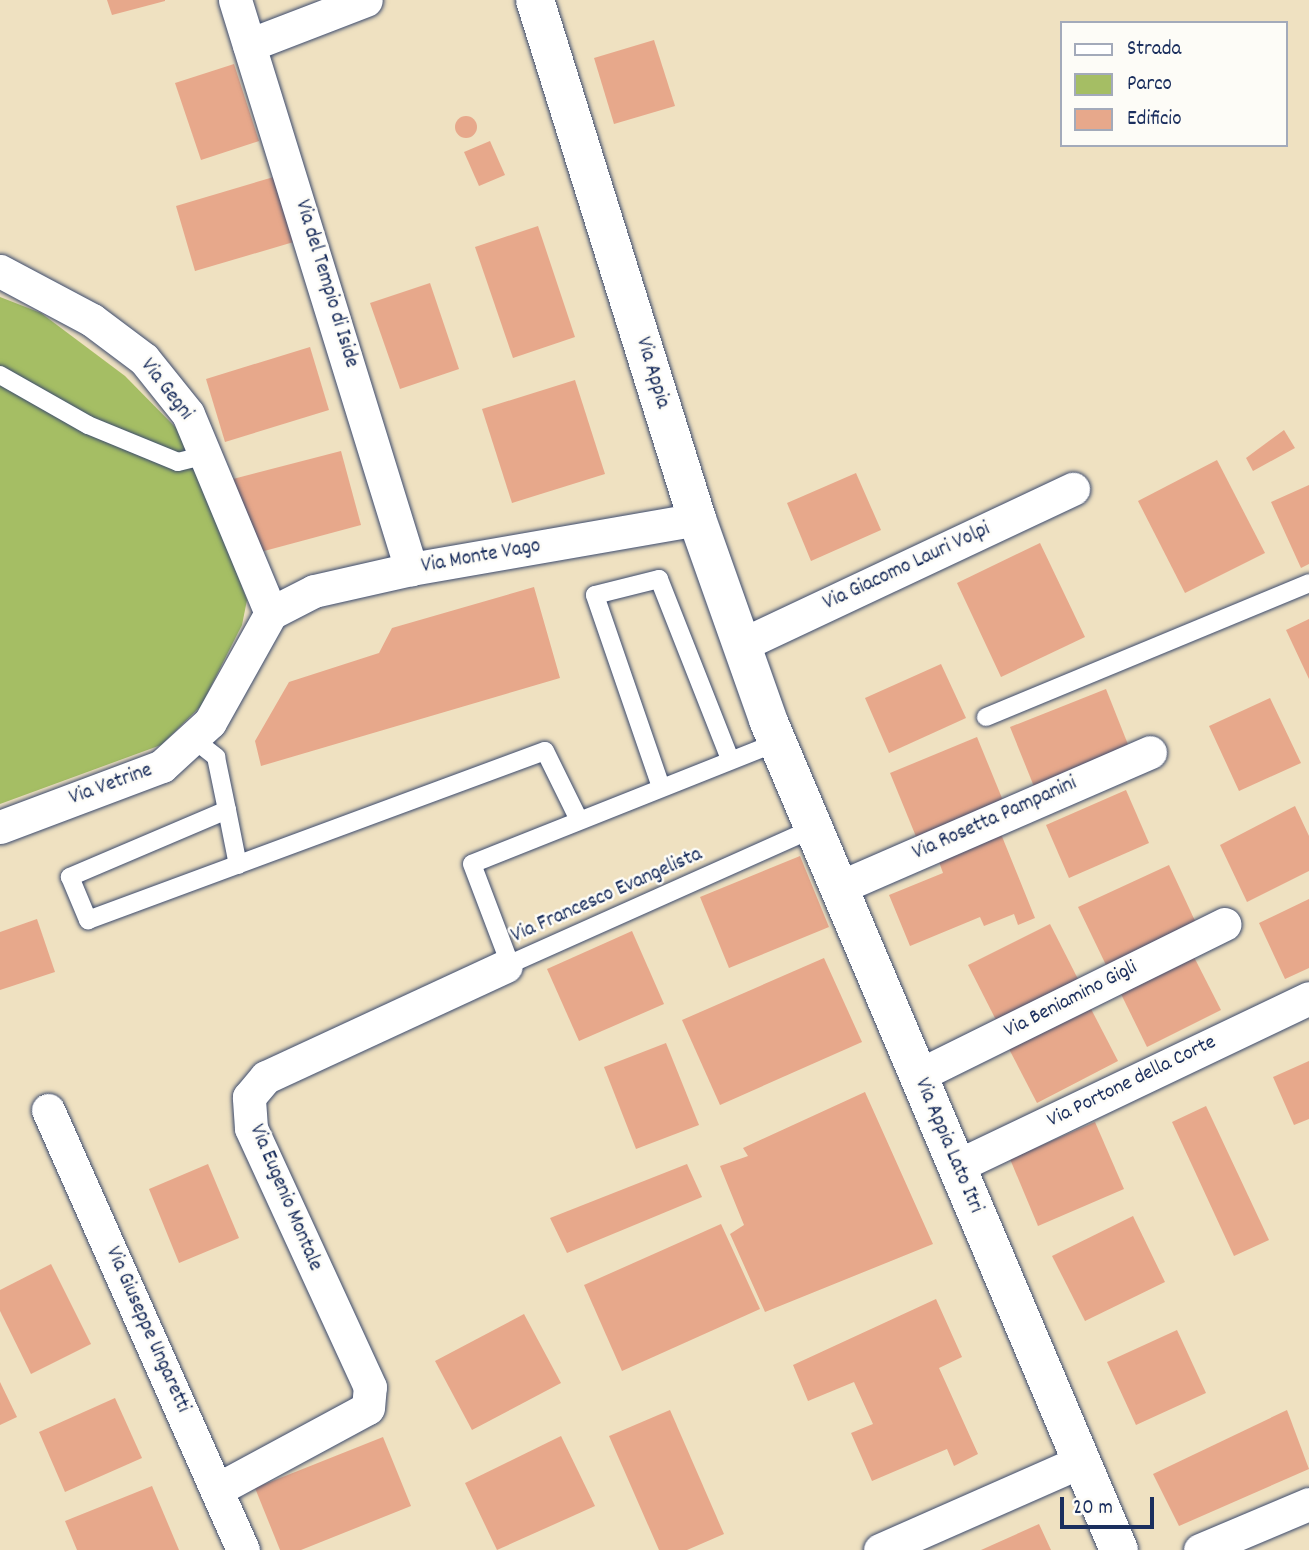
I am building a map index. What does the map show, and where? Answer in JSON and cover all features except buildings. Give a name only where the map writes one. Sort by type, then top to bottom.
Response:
[{"type":"main road","name":"Via Appia","points":[[535,0],[697,519],[778,742]]},
{"type":"main road","name":"Via Appia Lato Itri","points":[[778,742],[1119,1550]]},
{"type":"street","name":"Via del Tempio di Iside","points":[[234,0],[411,569]]},
{"type":"street","points":[[249,45],[366,0]]},
{"type":"street","name":"Via Gegni","points":[[0,271],[92,320],[144,359],[188,414],[207,455],[251,578],[271,613]]},
{"type":"street","name":"Via Giacomo Lauri Volpi","points":[[741,645],[1073,489]]},
{"type":"street","name":"Via Monte Vago","points":[[271,613],[314,591],[411,569],[697,519]]},
{"type":"street","name":"Via Vetrine","points":[[0,827],[162,766],[210,722],[271,613]]},
{"type":"street","name":"Via Rosetta Pampanini","points":[[840,887],[1150,752]]},
{"type":"street","name":"Via Beniamino Gigli","points":[[917,1076],[1224,923]]},
{"type":"street","name":"Via Eugenio Montale","points":[[218,1489],[368,1408],[370,1387],[251,1128],[249,1097],[266,1077],[508,965]]},
{"type":"street","name":"Via Portone della Corte","points":[[956,1167],[1309,998]]},
{"type":"street","name":"Via Giuseppe Ungaretti","points":[[48,1110],[243,1550]]},
{"type":"street","points":[[880,1550],[1082,1461]]},
{"type":"street","points":[[1200,1550],[1309,1503]]},
{"type":"lane","points":[[0,376],[88,425],[178,462],[207,455]]},
{"type":"lane","points":[[661,787],[596,595],[659,579],[730,760]]},
{"type":"lane","points":[[986,717],[1309,583]]},
{"type":"lane","points":[[192,738],[216,757],[238,865]]},
{"type":"lane","name":"Via Francesco Evangelista","points":[[778,742],[472,864],[508,965],[816,828]]},
{"type":"lane","points":[[227,810],[70,877],[88,920],[545,751],[579,820]]},
{"type":"green space","points":[[0,297],[41,313],[125,376],[184,436],[247,600],[242,625],[201,706],[161,745],[0,804]]}]
